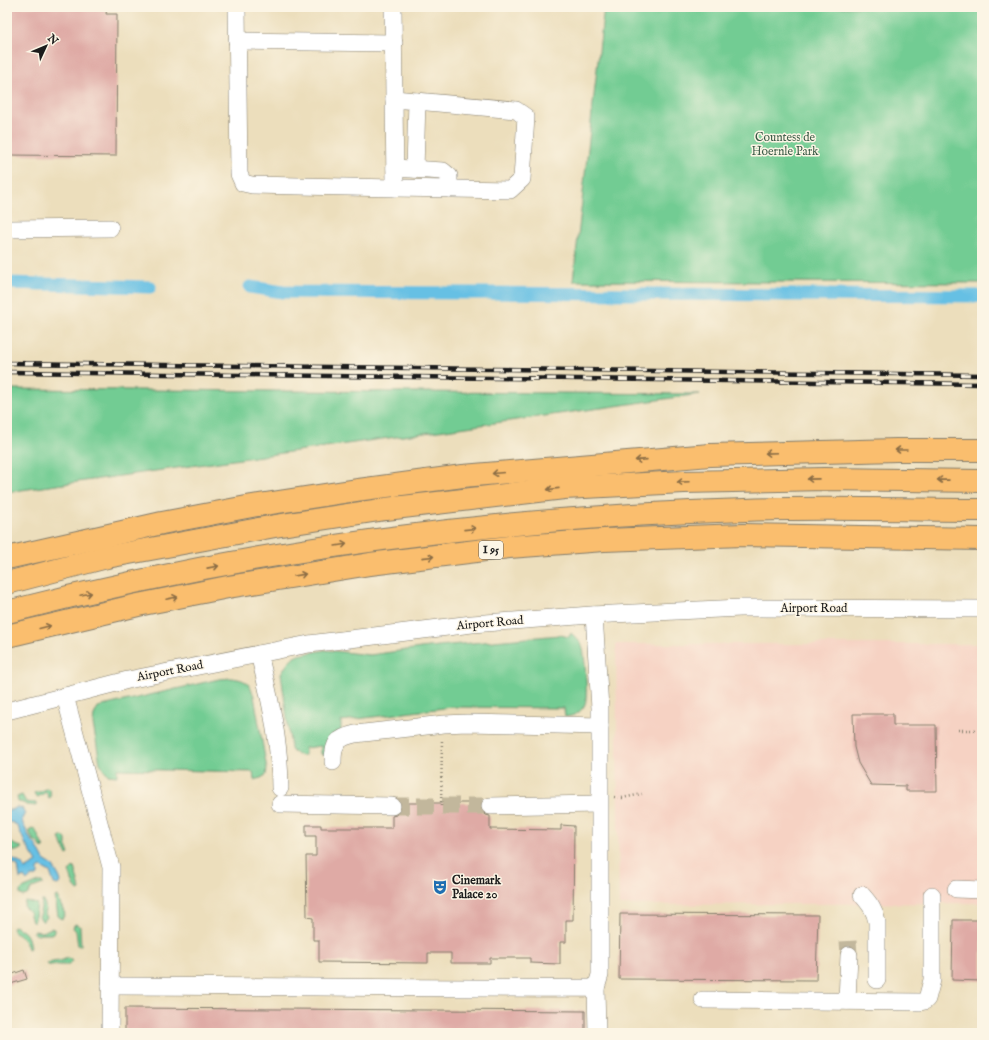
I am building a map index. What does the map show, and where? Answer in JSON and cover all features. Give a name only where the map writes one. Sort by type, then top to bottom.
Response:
[{"type":"highway","points":[[7,558],[162,523],[252,506],[463,476],[710,455],[897,450],[982,450]]},
{"type":"highway","points":[[7,583],[107,557],[275,526],[386,509],[564,488],[684,482],[824,479],[982,480]]},
{"type":"highway","points":[[7,612],[139,582],[253,559],[367,541],[510,524],[611,516],[744,510],[982,510]]},
{"type":"highway","name":"I 95","points":[[7,636],[138,605],[228,587],[370,564],[508,547],[611,539],[743,535],[982,539]]},
{"type":"street","points":[[237,7],[239,174],[243,183],[252,185],[510,190],[522,179],[526,117],[516,110],[394,100]]},
{"type":"street","points":[[393,7],[395,188]]},
{"type":"street","points":[[237,41],[394,43]]},
{"type":"street","points":[[415,169],[417,101]]},
{"type":"street","points":[[395,168],[443,170],[449,176],[448,189]]},
{"type":"street","points":[[7,229],[110,228]]},
{"type":"street","name":"Airport Road","points":[[7,711],[128,680],[309,644],[472,624],[594,615],[741,608],[982,609]]},
{"type":"street","points":[[594,615],[597,646],[600,726],[600,975],[596,988],[597,1033]]},
{"type":"street","points":[[259,654],[277,743],[280,768],[280,796],[392,806]]},
{"type":"street","points":[[65,696],[111,867],[110,1033]]},
{"type":"street","points":[[333,762],[334,746],[346,736],[355,734],[442,724],[467,723],[600,726]]},
{"type":"street","points":[[490,806],[599,800]]},
{"type":"street","points":[[956,890],[982,890]]},
{"type":"street","points":[[862,895],[870,903],[875,913],[877,922],[877,980]]},
{"type":"street","points":[[703,1000],[925,1001],[927,999],[932,980],[932,895]]},
{"type":"street","points":[[847,1001],[849,955]]},
{"type":"street","points":[[110,986],[294,988],[371,987],[449,989],[596,988]]},
{"type":"path","points":[[441,806],[442,724]]},
{"type":"path","points":[[958,730],[982,730]]},
{"type":"path","points":[[599,800],[642,794]]},
{"type":"shaded area","points":[[616,644],[982,644],[982,903],[619,905]]},
{"type":"green space","name":"Countess de Hoernle Park","points":[[604,7],[982,7],[982,283],[573,281]]},
{"type":"green space","points":[[7,389],[700,394],[7,492]]},
{"type":"green space","points":[[571,633],[582,645],[586,685],[585,704],[579,712],[574,715],[565,717],[564,708],[452,707],[341,721],[341,732],[326,756],[321,754],[321,746],[305,748],[305,755],[302,756],[293,752],[291,749],[281,673],[291,659],[298,655],[325,650],[370,655],[428,647],[560,635],[569,637]]},
{"type":"green space","points":[[232,678],[246,682],[254,696],[267,769],[266,775],[254,780],[253,772],[117,769],[117,776],[108,775],[100,763],[93,724],[94,715],[98,707],[219,679]]},
{"type":"green space","points":[[47,788],[50,790],[51,797],[49,798],[46,792],[38,797],[34,793],[40,792]]},
{"type":"green space","points":[[22,795],[26,802],[36,803],[36,806],[18,802],[17,797]]},
{"type":"green space","points":[[32,828],[35,829],[44,848],[43,849],[33,840],[29,831]]},
{"type":"green space","points":[[63,836],[66,839],[66,846],[69,854],[67,855],[59,838]]},
{"type":"green space","points":[[7,840],[22,847],[22,849],[13,852],[10,847],[7,846]]},
{"type":"green space","points":[[73,867],[76,870],[80,890],[78,891],[74,886],[69,871]]},
{"type":"green space","points":[[42,882],[43,884],[32,888],[27,895],[20,895],[20,891],[22,889]]},
{"type":"green space","points":[[57,896],[65,914],[62,919],[58,916],[55,897]]},
{"type":"green space","points":[[25,901],[37,904],[34,923],[32,922],[29,912],[24,907]]},
{"type":"green space","points":[[42,901],[44,901],[46,910],[45,914],[47,917],[43,922],[39,917],[41,913]]},
{"type":"green space","points":[[76,924],[80,926],[81,945],[78,946],[76,931],[73,928]]},
{"type":"green space","points":[[14,926],[26,934],[30,948],[28,949],[24,940],[13,930],[12,927]]},
{"type":"green space","points":[[51,928],[54,929],[54,932],[51,934],[38,935],[33,933],[34,931],[43,932]]},
{"type":"green space","points":[[67,958],[72,961],[69,965],[48,965],[47,963],[60,961]]},
{"type":"water","points":[[17,807],[22,808],[25,813],[22,819],[23,824],[31,840],[36,845],[44,860],[52,865],[59,875],[61,882],[58,885],[54,884],[50,872],[41,867],[38,869],[38,875],[27,881],[24,877],[20,879],[18,866],[7,860],[7,856],[22,864],[25,869],[37,862],[26,845],[17,825],[11,822],[7,823],[7,810],[12,810]]},
{"type":"building","points":[[7,7],[107,7],[106,14],[117,14],[116,156],[7,155]]},
{"type":"building","points":[[853,714],[893,714],[893,725],[936,725],[937,791],[906,791],[906,786],[871,785],[858,763],[854,747]]},
{"type":"building","name":"Cinemark Palace 20","points":[[401,803],[481,803],[480,807],[482,811],[486,815],[490,816],[490,829],[561,830],[561,825],[574,826],[573,920],[566,920],[566,942],[560,942],[560,964],[530,963],[530,958],[490,958],[490,963],[451,963],[451,953],[428,953],[428,963],[319,962],[319,940],[313,940],[313,918],[307,917],[306,856],[316,856],[316,836],[306,836],[306,825],[321,825],[321,828],[392,828],[392,816],[396,815],[400,811],[402,807]]},
{"type":"building","points":[[620,914],[818,915],[816,980],[619,979]]},
{"type":"building","points":[[953,920],[982,920],[982,981],[952,980]]},
{"type":"building","points":[[24,970],[27,979],[7,985],[7,976]]},
{"type":"building","points":[[125,1008],[585,1011],[585,1033],[125,1033]]},
{"type":"waterway","points":[[7,283],[150,287]]},
{"type":"waterway","points":[[250,287],[283,292],[982,296]]},
{"type":"tunnel","points":[[392,806],[490,806]]},
{"type":"tunnel","points":[[848,941],[849,955]]},
{"type":"railway","points":[[7,363],[982,375]]},
{"type":"railway","points":[[7,372],[982,384]]},
{"type":"place","name":"Cinemark Palace 20","points":[[440,887]]}]
